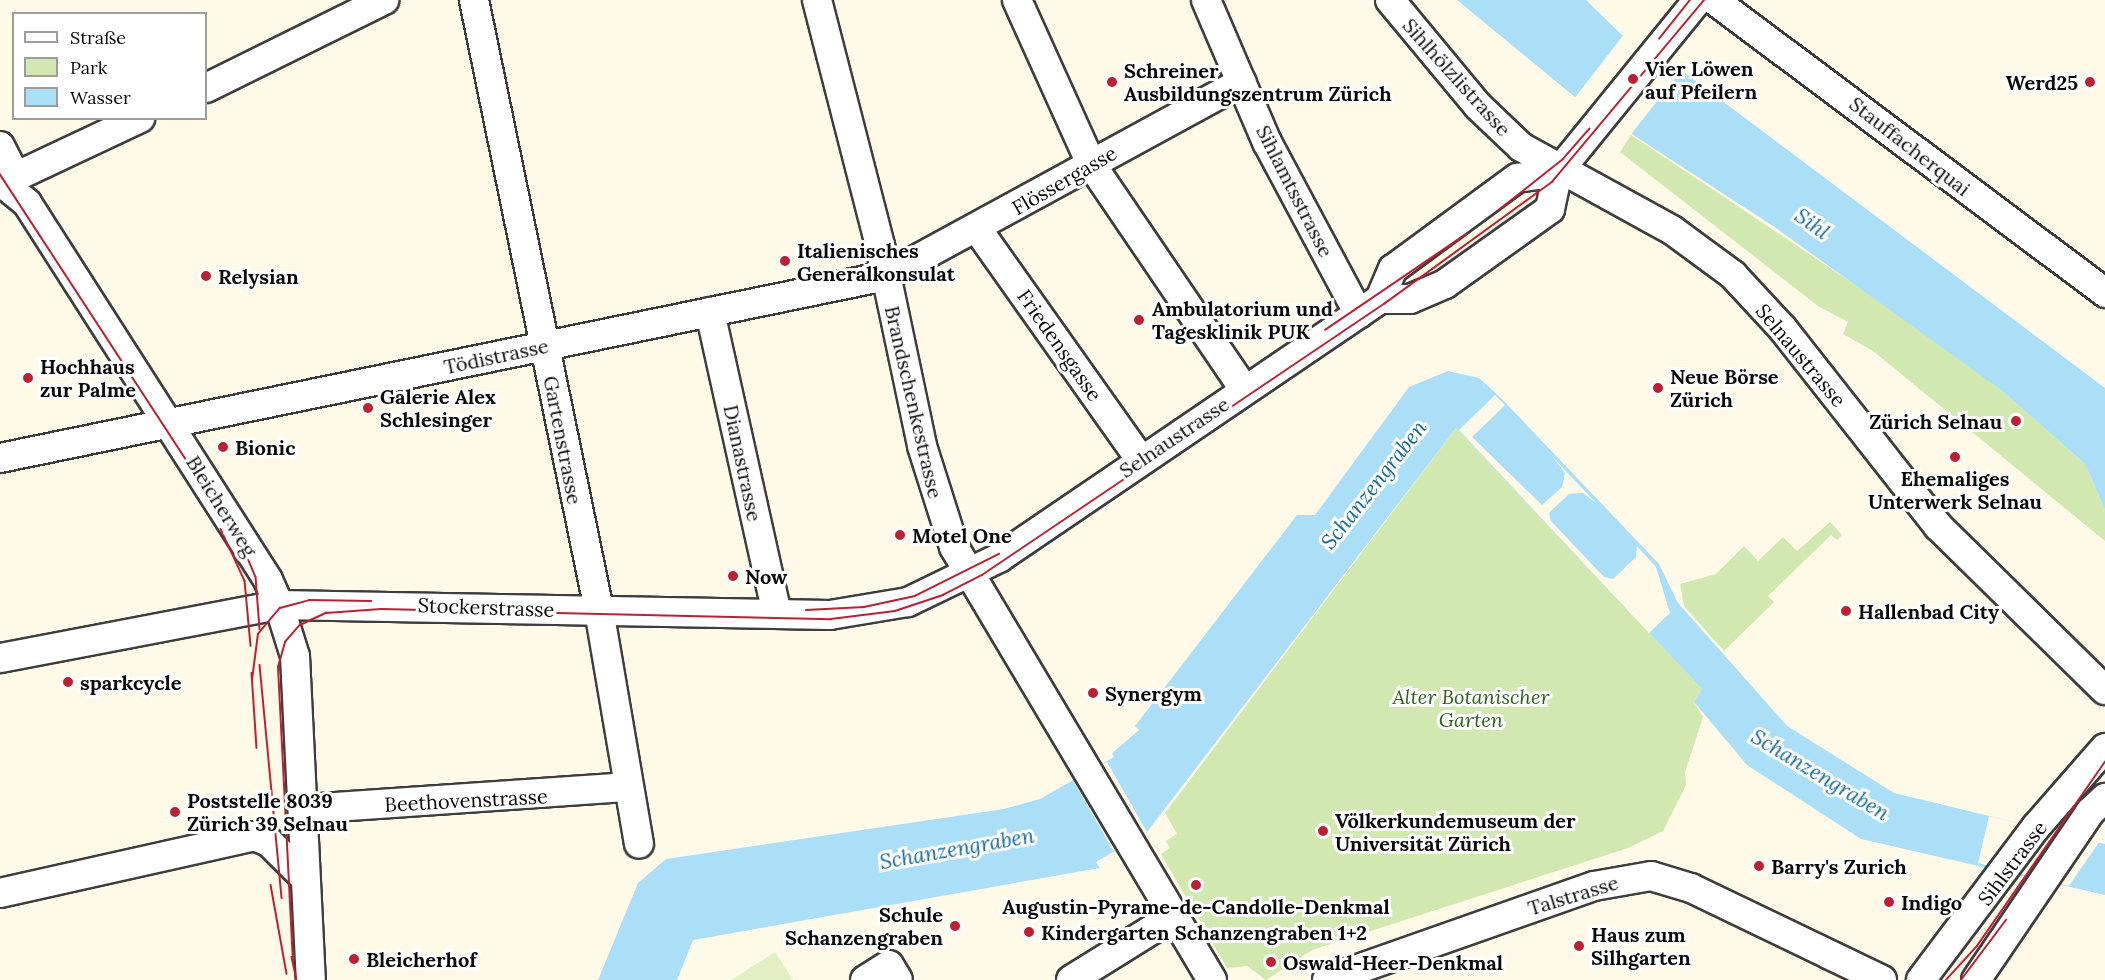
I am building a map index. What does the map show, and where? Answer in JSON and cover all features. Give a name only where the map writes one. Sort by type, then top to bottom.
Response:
[{"type":"street","points":[[207,88],[384,0]]},
{"type":"street","name":"Brandschenkestrasse","points":[[817,0],[886,276],[937,502],[970,576],[1091,771],[1212,980]]},
{"type":"street","points":[[1017,0],[1090,164],[1244,389]]},
{"type":"street","name":"Sihlamtsstrasse","points":[[1206,0],[1288,184],[1370,307]]},
{"type":"street","name":"Sihlhölzlistrasse","points":[[1390,0],[1495,125],[1558,172]]},
{"type":"street","points":[[1370,307],[1410,299],[1445,284],[1550,209],[1558,172],[1670,30],[1698,0]]},
{"type":"street","name":"Stauffacherquai","points":[[1714,0],[2105,293]]},
{"type":"street","name":"Gartenstrasse","points":[[476,8],[599,610],[626,787],[639,844]]},
{"type":"street","name":"Flössergasse","points":[[886,276],[978,230],[1090,164],[1242,82]]},
{"type":"street","points":[[2,182],[136,120]]},
{"type":"street","points":[[0,146],[9,164],[2,182]]},
{"type":"street","name":"Selnaustrasse","points":[[970,576],[1244,389],[1370,307],[1393,269],[1508,185],[1529,173],[1558,172],[1672,230],[1733,275],[1783,329],[1938,526],[2105,690]]},
{"type":"street","name":"Bleicherweg","points":[[2,182],[27,203],[170,425],[279,605],[295,656],[305,809],[304,877],[311,980]]},
{"type":"street","name":"Friedensgasse","points":[[978,230],[1141,460]]},
{"type":"street","name":"Tödistrasse","points":[[0,458],[170,425],[544,345],[886,276]]},
{"type":"street","name":"Dianastrasse","points":[[710,312],[777,614]]},
{"type":"street","name":"Stockerstrasse","points":[[0,658],[279,605],[777,614],[885,608],[970,576]]},
{"type":"street","name":"Sihlstrasse","points":[[1921,980],[2036,827],[2105,748]]},
{"type":"street","name":"Beethovenstrasse","points":[[305,809],[626,787]]},
{"type":"street","name":"Sihlstrasse","points":[[1976,980],[2073,837],[2105,798]]},
{"type":"street","points":[[0,893],[254,836],[269,842],[304,877]]},
{"type":"street","name":"Talstrasse","points":[[1327,980],[1594,886],[1651,876],[1691,888],[1882,980]]},
{"type":"street","points":[[1071,980],[1174,916]]},
{"type":"green space","points":[[1631,135],[1923,330],[2001,390],[2085,464],[2105,510],[2105,541],[1873,351],[1843,334],[1848,322],[1818,306],[1620,152]]},
{"type":"green space","name":"Alter Botanischer Garten","points":[[1456,428],[1702,689],[1694,702],[1703,717],[1685,772],[1686,785],[1663,831],[1628,848],[1312,950],[1266,980],[1247,966],[1227,968],[1161,854],[1170,848],[1166,841],[1177,834],[1165,813]]},
{"type":"green space","points":[[1830,522],[1842,535],[1837,540],[1831,535],[1768,596],[1774,602],[1724,651],[1684,606],[1680,584],[1716,574],[1744,546],[1758,561],[1783,537],[1797,551]]},
{"type":"green space","points":[[775,952],[793,980],[731,980],[744,972]]},
{"type":"water","name":"Sihl","points":[[1457,0],[1586,0],[1621,34],[1681,70],[2105,388],[2105,510],[2085,464],[2001,390],[1776,228],[1575,97]]},
{"type":"water","name":"Schanzengraben","points":[[1448,371],[1479,378],[1501,398],[1659,564],[1678,603],[1787,726],[1894,793],[2105,844],[2105,895],[1861,839],[1747,765],[1694,702],[1702,689],[1456,428],[1147,832],[1096,862],[1100,868],[693,940],[677,980],[598,980],[638,883],[666,859],[1004,809],[1040,799],[1114,757],[1112,753],[1139,730],[1135,726],[1297,515],[1315,515],[1409,387]]},
{"type":"pier","points":[[1625,33],[1683,68],[1629,137],[1573,100]]},
{"type":"pier","points":[[1495,395],[1505,405],[1472,437],[1542,505],[1562,487],[1565,473],[1551,455],[1597,504],[1583,493],[1569,494],[1549,513],[1551,521],[1604,577],[1613,579],[1636,557],[1637,546],[1656,567],[1670,613],[1649,633],[1459,430]]},
{"type":"pier","points":[[1107,762],[1147,832],[1114,852],[1074,782]]},
{"type":"pier","points":[[1989,816],[2099,842],[2069,886],[1978,863]]},
{"type":"tram line","points":[[1659,39],[1690,0]]},
{"type":"tram line","points":[[293,963],[278,667],[285,642],[300,625],[326,613],[381,609],[831,619],[895,611],[943,595],[982,575],[1384,304],[1552,182],[1704,0]]},
{"type":"tram line","points":[[1500,209],[1563,159],[1589,129]]},
{"type":"tram line","points":[[0,174],[244,549],[256,577],[260,629]]},
{"type":"tram line","points":[[1325,330],[1466,234]]},
{"type":"tram line","points":[[221,529],[245,581],[251,646]]},
{"type":"tram line","points":[[806,610],[864,607],[915,596],[999,554]]},
{"type":"tram line","points":[[252,680],[258,634],[280,608],[309,600],[371,601]]},
{"type":"tram line","points":[[260,665],[282,898]]},
{"type":"tram line","points":[[252,673],[257,748]]},
{"type":"tram line","points":[[1946,980],[1977,946],[2105,762]]},
{"type":"tram line","points":[[271,885],[287,974]]},
{"type":"tram line","points":[[1961,980],[2006,920]]},
{"type":"tram line","points":[[292,957],[297,980]]},
{"type":"place","name":"Vier Löwen auf Pfeilern","points":[[1633,79]]},
{"type":"place","name":"Schreiner Ausbildungszentrum Zürich","points":[[1112,82]]},
{"type":"place","name":"Werd25","points":[[2090,82]]},
{"type":"place","name":"Italienisches Generalkonsulat","points":[[785,261]]},
{"type":"place","name":"Relysian","points":[[206,276]]},
{"type":"place","name":"Ambulatorium und Tagesklinik PUK","points":[[1139,320]]},
{"type":"place","name":"Hochhaus zur Palme","points":[[28,378]]},
{"type":"place","name":"Neue Börse Zürich","points":[[1658,388]]},
{"type":"place","name":"Galerie Alex Schlesinger","points":[[368,408]]},
{"type":"place","name":"Zürich Selnau","points":[[2016,421]]},
{"type":"place","name":"Bionic","points":[[223,447]]},
{"type":"place","name":"Ehemaliges Unterwerk Selnau","points":[[1955,457]]},
{"type":"place","name":"Motel One","points":[[900,535]]},
{"type":"place","name":"Now","points":[[733,576]]},
{"type":"place","name":"Hallenbad City","points":[[1846,611]]},
{"type":"place","name":"sparkcycle","points":[[68,682]]},
{"type":"place","name":"Synergym","points":[[1093,693]]},
{"type":"place","name":"Poststelle 8039 Zürich 39 Selnau","points":[[175,812]]},
{"type":"place","name":"Völkerkundemuseum der Universität Zürich","points":[[1323,831]]},
{"type":"place","name":"Barry's Zurich","points":[[1759,866]]},
{"type":"place","name":"Augustin-Pyrame-de-Candolle-Denkmal","points":[[1196,885]]},
{"type":"place","name":"Indigo","points":[[1889,902]]},
{"type":"place","name":"Schule Schanzengraben","points":[[955,926]]},
{"type":"place","name":"Kindergarten Schanzengraben 1+2","points":[[1029,932]]},
{"type":"place","name":"Haus zum Silhgarten","points":[[1579,946]]},
{"type":"place","name":"Bleicherhof","points":[[354,959]]},
{"type":"place","name":"Oswald-Heer-Denkmal","points":[[1271,962]]}]
